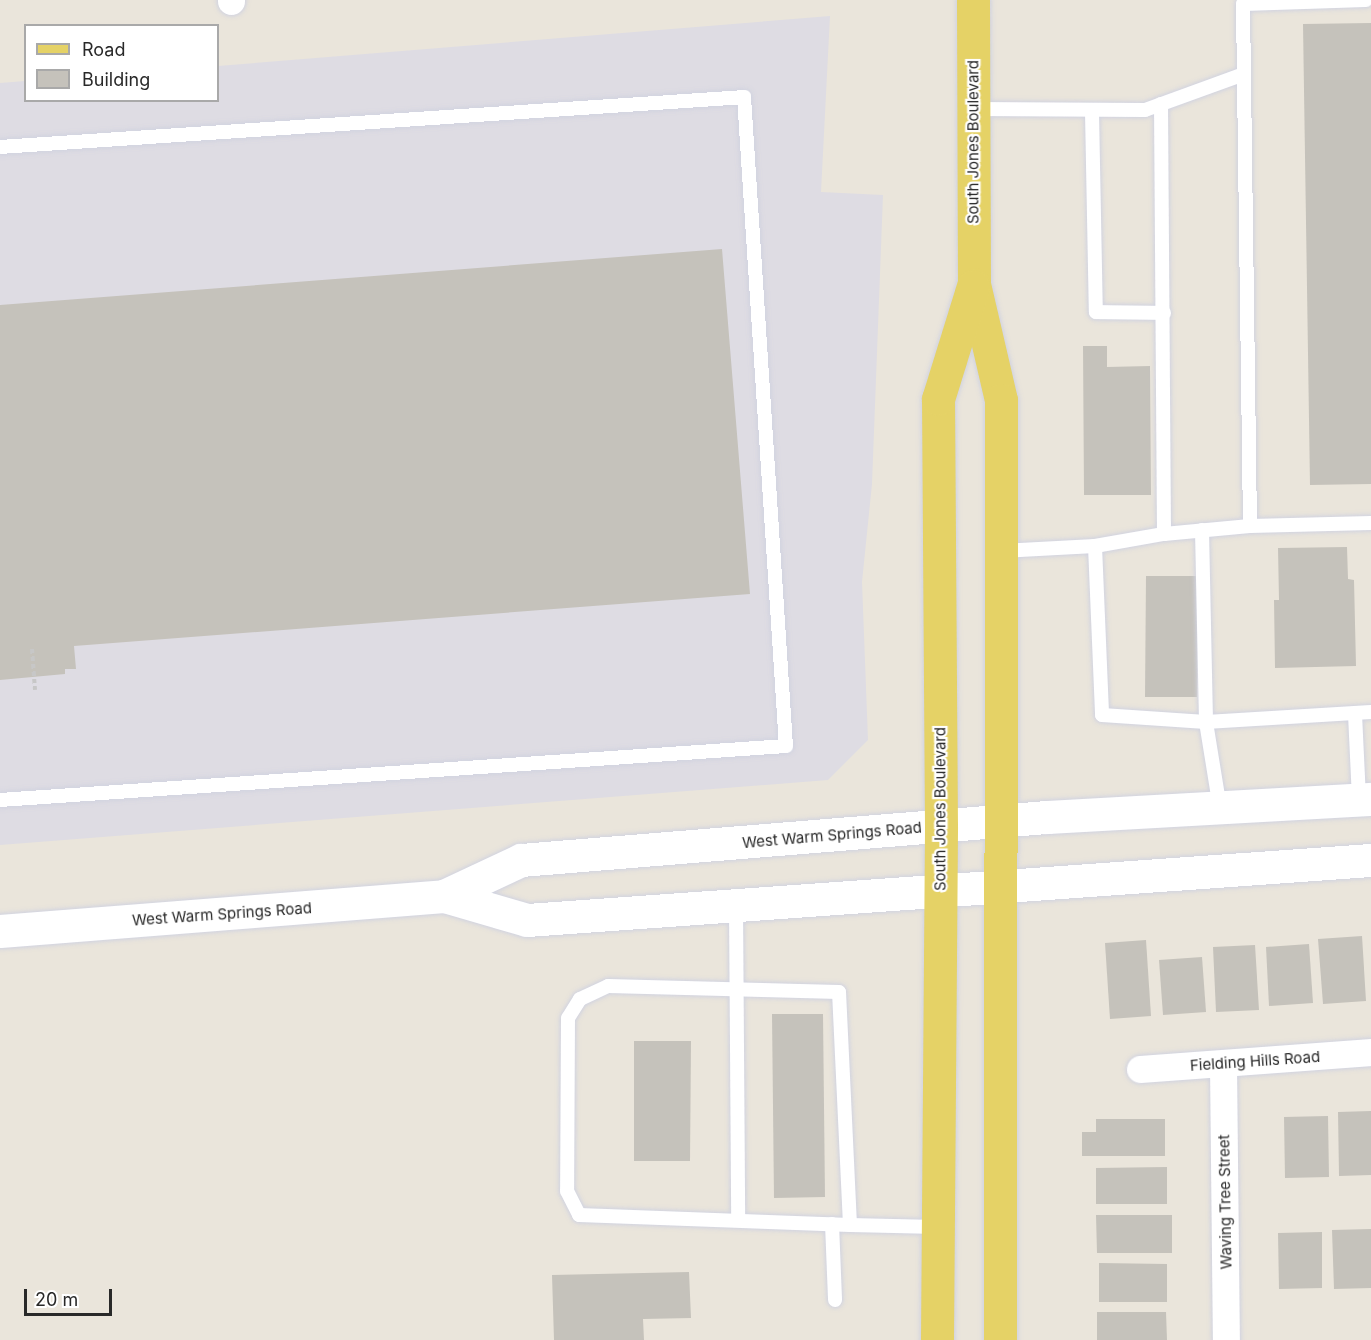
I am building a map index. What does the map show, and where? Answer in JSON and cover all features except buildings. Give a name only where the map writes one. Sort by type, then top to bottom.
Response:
[{"type":"main road","name":"South Jones Boulevard","points":[[973,0],[974,284],[1001,400],[1000,1340]]},
{"type":"main road","name":"South Jones Boulevard","points":[[937,1340],[941,826],[938,399],[974,284]]},
{"type":"main road","name":"West Warm Springs Road","points":[[0,931],[444,896],[521,860],[1001,821],[1365,799]]},
{"type":"main road","name":"West Warm Springs Road","points":[[444,896],[527,920],[940,888],[1371,860]]},
{"type":"street","name":"Fielding Hills Road","points":[[1140,1069],[1371,1052]]},
{"type":"street","name":"Waving Tree Street","points":[[1223,1064],[1226,1340]]},
{"type":"lane","points":[[1250,526],[1243,4],[1366,0]]},
{"type":"lane","points":[[973,109],[1092,112],[1145,110],[1244,74]]},
{"type":"lane","points":[[0,147],[744,97],[786,746],[0,800]]},
{"type":"lane","points":[[1161,104],[1164,534]]},
{"type":"lane","points":[[1092,112],[1096,312],[1164,313]]},
{"type":"lane","points":[[1001,551],[1095,546],[1164,534],[1250,526],[1371,523]]},
{"type":"lane","points":[[1202,530],[1206,722],[1220,808]]},
{"type":"lane","points":[[1095,546],[1102,715],[1206,722],[1371,712]]},
{"type":"lane","points":[[1355,714],[1365,799]]},
{"type":"lane","points":[[736,904],[738,1220]]},
{"type":"lane","points":[[850,1225],[839,992],[737,992],[608,986],[580,999],[568,1018],[567,1179],[567,1191],[579,1215],[850,1225],[938,1227]]},
{"type":"lane","points":[[832,1224],[835,1300]]},
{"type":"path","points":[[32,650],[35,690]]},
{"type":"shaded area","points":[[830,16],[821,192],[883,195],[872,484],[862,582],[868,740],[828,780],[0,845],[0,83],[24,81],[24,102],[219,102],[219,66]]}]
